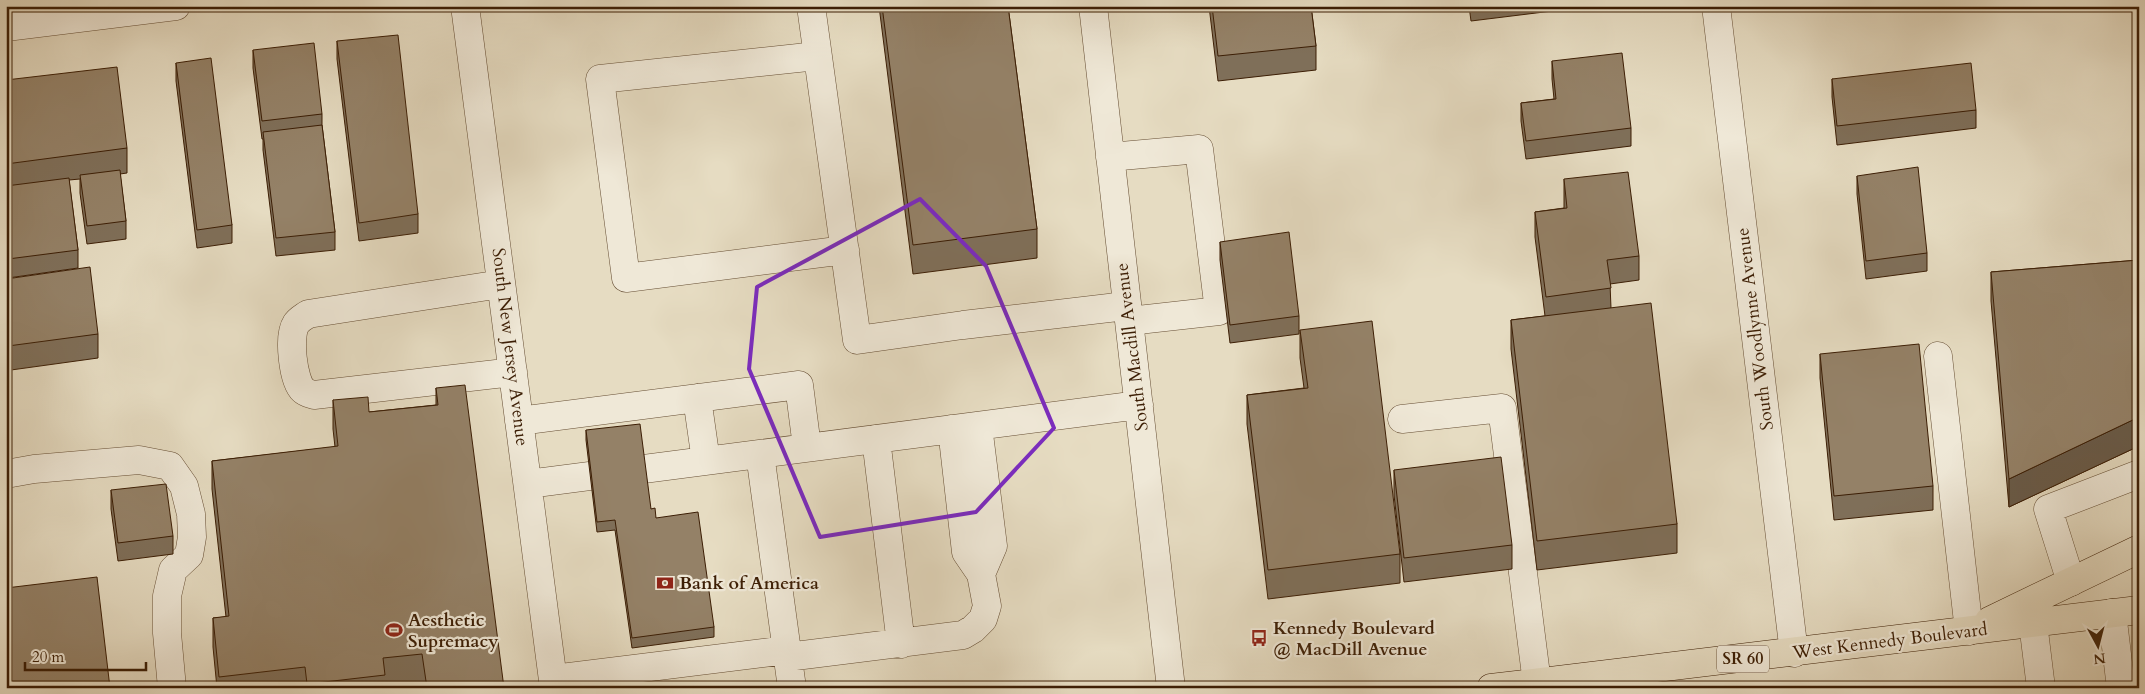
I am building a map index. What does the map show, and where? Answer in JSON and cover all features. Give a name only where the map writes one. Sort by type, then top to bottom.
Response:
[{"type":"main road","points":[[1969,631],[2139,549]]},
{"type":"main road","name":"West Kennedy Boulevard","points":[[1492,688],[1537,683],[1641,679],[1794,653],[2126,612]]},
{"type":"street","points":[[6,27],[176,6]]},
{"type":"street","name":"South New Jersey Avenue","points":[[465,6],[554,683]]},
{"type":"street","points":[[811,6],[857,340],[963,324],[1128,314],[1219,311],[1199,149],[1110,157]]},
{"type":"street","name":"South Macdill Avenue","points":[[1093,6],[1171,688]]},
{"type":"street","name":"South Woodlynne Avenue","points":[[1716,6],[1794,653]]},
{"type":"street","points":[[817,56],[600,79],[626,278],[845,250]]},
{"type":"street","points":[[501,284],[308,314],[296,324],[291,336],[298,382],[304,390],[314,395],[513,372]]},
{"type":"street","points":[[1938,356],[1969,631]]},
{"type":"street","points":[[519,421],[799,385],[807,448]]},
{"type":"street","points":[[697,398],[706,460]]},
{"type":"street","points":[[528,484],[1139,405]]},
{"type":"street","points":[[1402,419],[1502,408],[1537,683]]},
{"type":"street","points":[[554,683],[787,653],[901,644],[963,635],[973,629],[983,619],[987,606],[982,574],[992,546],[965,427]]},
{"type":"street","points":[[876,439],[901,644]]},
{"type":"street","points":[[760,454],[792,688]]},
{"type":"street","points":[[6,474],[34,469],[139,460],[170,466],[184,486],[191,514],[192,537],[189,555],[173,570],[167,596],[167,632],[172,688]]},
{"type":"street","points":[[2071,582],[2048,510],[2139,474]]},
{"type":"street","points":[[2121,688],[2126,612]]},
{"type":"street","points":[[2033,623],[2041,688]]},
{"type":"highlighted area","points":[[920,199],[986,266],[1054,428],[976,512],[820,537],[749,369],[757,287]]},
{"type":"building","points":[[882,6],[1008,6],[1037,229],[913,245]]},
{"type":"building","points":[[1212,6],[1311,6],[1316,46],[1218,56]]},
{"type":"building","points":[[398,35],[418,214],[359,223],[337,41]]},
{"type":"building","points":[[314,43],[322,114],[262,121],[253,50]]},
{"type":"building","points":[[1622,53],[1631,128],[1526,141],[1521,103],[1556,99],[1552,61]]},
{"type":"building","points":[[211,58],[232,225],[197,230],[176,63]]},
{"type":"building","points":[[1971,63],[1976,110],[1837,126],[1832,79]]},
{"type":"building","points":[[117,67],[127,148],[6,164],[6,80]]},
{"type":"building","points":[[322,125],[335,232],[276,238],[263,132]]},
{"type":"building","points":[[1918,167],[1927,253],[1866,261],[1857,176]]},
{"type":"building","points":[[120,170],[126,221],[87,226],[80,175]]},
{"type":"building","points":[[1628,172],[1639,256],[1607,260],[1611,288],[1546,297],[1535,212],[1567,208],[1564,179]]},
{"type":"building","points":[[69,178],[78,250],[8,259],[6,243],[6,186]]},
{"type":"building","points":[[1289,232],[1299,316],[1230,325],[1220,242]]},
{"type":"building","points":[[2139,260],[2139,417],[2009,479],[1991,272]]},
{"type":"building","points":[[90,267],[98,334],[8,346],[11,377],[6,378],[6,279]]},
{"type":"building","points":[[1651,303],[1677,524],[1537,541],[1511,320]]},
{"type":"building","points":[[1372,321],[1400,554],[1268,570],[1247,395],[1308,388],[1300,330]]},
{"type":"building","points":[[1919,344],[1933,486],[1834,496],[1820,354]]},
{"type":"building","points":[[465,385],[504,688],[427,688],[422,654],[383,658],[385,675],[307,684],[305,667],[219,677],[213,618],[229,616],[212,461],[338,446],[333,400],[368,397],[369,412],[438,405],[436,388]]},
{"type":"building","name":"Bank of America","points":[[640,424],[651,509],[655,508],[656,518],[698,512],[714,627],[632,638],[615,520],[597,522],[586,430]]},
{"type":"building","points":[[1501,457],[1512,545],[1404,558],[1394,470]]},
{"type":"building","points":[[166,484],[173,536],[118,543],[111,490]]},
{"type":"building","points":[[97,577],[110,688],[10,688],[6,659],[6,588]]},
{"type":"place","name":"Bank of America","points":[[665,583]]},
{"type":"place","name":"Aesthetic Supremacy","points":[[394,630]]},
{"type":"place","name":"Kennedy Boulevard @ MacDill Avenue","points":[[1259,638]]}]
